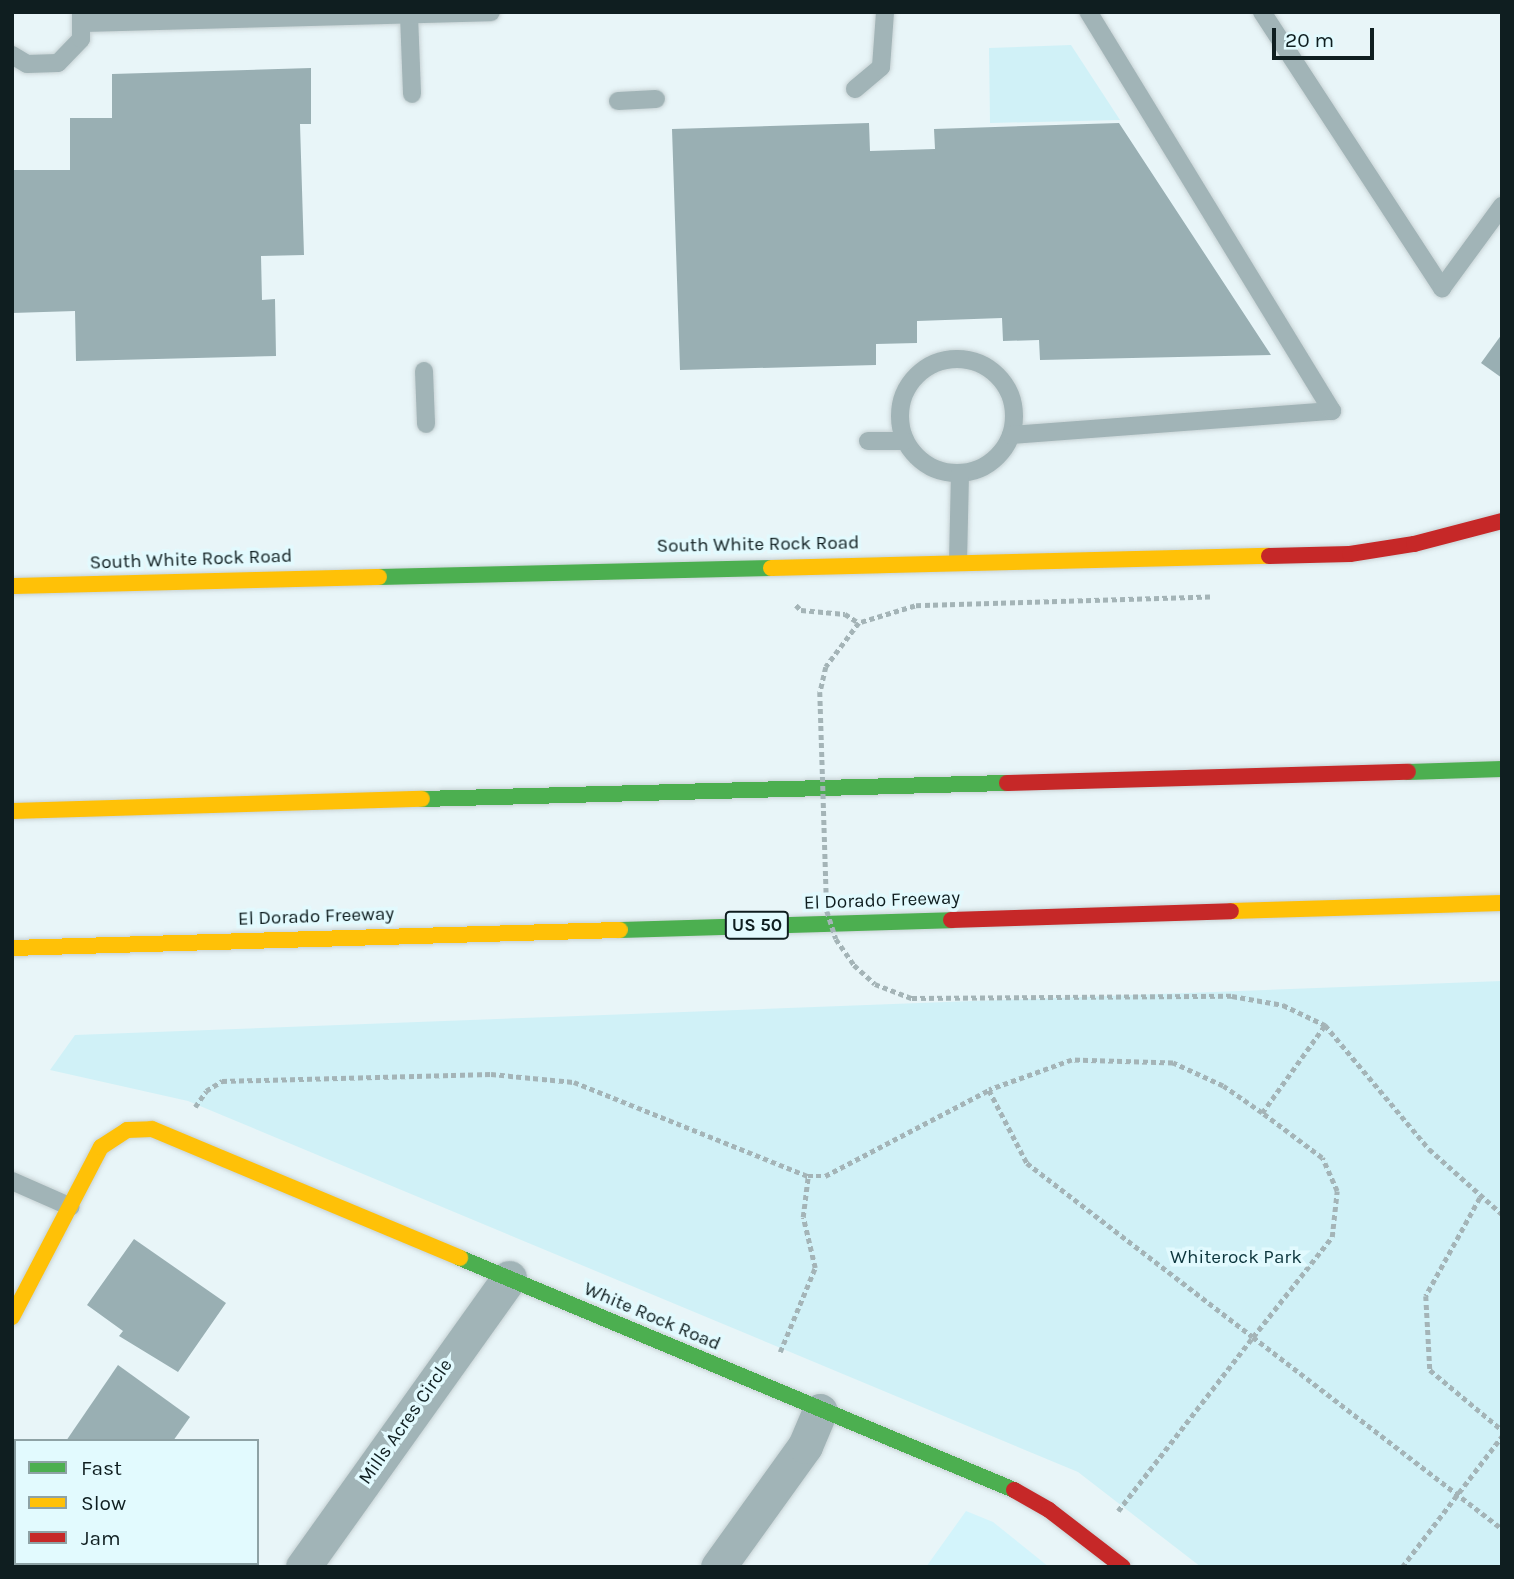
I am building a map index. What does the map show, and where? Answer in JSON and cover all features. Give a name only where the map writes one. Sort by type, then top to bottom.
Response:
[{"type":"main road","name":"South White Rock Road","points":[[12,586],[1350,554],[1415,544],[1502,521]]},
{"type":"main road","points":[[12,811],[1502,769]]},
{"type":"main road","name":"El Dorado Freeway","points":[[12,947],[1502,902]]},
{"type":"main road","name":"White Rock Road","points":[[71,1207],[102,1147],[127,1130],[152,1129],[820,1411],[1012,1489],[1049,1510],[1123,1567]]},
{"type":"main road","points":[[12,1317],[71,1207]]},
{"type":"street","name":"Mills Acres Circle","points":[[303,1567],[509,1278]]},
{"type":"street","points":[[718,1567],[805,1446],[820,1411]]},
{"type":"lane","points":[[12,55],[27,64],[58,63],[76,46],[82,18],[491,12]]},
{"type":"lane","points":[[855,89],[881,67],[885,12]]},
{"type":"lane","points":[[1011,435],[1332,411],[1088,12]]},
{"type":"lane","points":[[1262,12],[1442,288],[1502,206]]},
{"type":"lane","points":[[409,15],[412,94]]},
{"type":"lane","points":[[618,101],[656,99]]},
{"type":"lane","points":[[953,359],[975,362],[994,373],[1008,391],[1014,412],[1011,435],[1000,454],[982,468],[960,474],[938,471],[919,459],[905,441],[899,419],[902,397],[913,378],[931,364],[953,359]]},
{"type":"lane","points":[[424,371],[426,424]]},
{"type":"lane","points":[[868,441],[905,441]]},
{"type":"lane","points":[[958,562],[960,474]]},
{"type":"lane","points":[[12,1181],[71,1207]]},
{"type":"path","points":[[1210,597],[915,606],[859,623],[826,667],[820,692],[827,911],[836,939],[854,965],[875,984],[912,998],[945,1001],[1232,996],[1283,1006],[1325,1025],[1429,1149],[1479,1198],[1502,1214]]},
{"type":"path","points":[[790,599],[801,610],[845,614],[859,623]]},
{"type":"path","points":[[1262,1114],[1325,1025]]},
{"type":"path","points":[[193,1110],[206,1091],[222,1081],[491,1074],[574,1082],[808,1176],[825,1175],[989,1090],[1072,1060],[1173,1063],[1223,1086],[1322,1158],[1337,1191],[1332,1237],[1118,1511]]},
{"type":"path","points":[[989,1090],[1027,1163],[1502,1528]]},
{"type":"path","points":[[779,1354],[815,1268],[803,1217],[808,1176]]},
{"type":"path","points":[[1479,1198],[1426,1296],[1430,1370],[1502,1430]]},
{"type":"path","points":[[1402,1567],[1502,1436]]},
{"type":"shaded area","points":[[966,1511],[993,1522],[1049,1567],[926,1567]]},
{"type":"green space","points":[[1071,45],[1120,120],[990,123],[989,48]]},
{"type":"green space","name":"Whiterock Park","points":[[1502,981],[1502,1567],[1201,1567],[1078,1472],[188,1101],[50,1070],[75,1035]]},
{"type":"building","points":[[311,68],[311,124],[300,124],[304,255],[261,256],[262,300],[275,299],[276,356],[76,361],[75,311],[12,313],[12,170],[70,170],[70,118],[112,118],[112,74]]},
{"type":"building","points":[[869,123],[870,151],[935,149],[934,129],[1119,123],[1271,355],[1040,360],[1039,340],[1003,341],[1002,318],[917,321],[917,343],[876,344],[876,365],[680,370],[672,129]]},
{"type":"building","points":[[1502,334],[1502,378],[1481,363]]},
{"type":"building","points":[[134,1239],[226,1303],[178,1372],[119,1336],[123,1331],[87,1305]]},
{"type":"building","points":[[118,1365],[190,1417],[174,1439],[67,1439]]},
{"type":"traffic: fast","points":[[379,577],[771,568]]},
{"type":"traffic: fast","points":[[1408,772],[1502,769]]},
{"type":"traffic: fast","points":[[422,799],[1007,783]]},
{"type":"traffic: fast","points":[[620,930],[951,920]]},
{"type":"traffic: fast","points":[[460,1258],[1014,1490]]},
{"type":"traffic: slow","points":[[771,568],[1269,556]]},
{"type":"traffic: slow","points":[[12,586],[379,577]]},
{"type":"traffic: slow","points":[[12,811],[422,799]]},
{"type":"traffic: slow","points":[[1231,911],[1502,903]]},
{"type":"traffic: slow","points":[[12,948],[620,930]]},
{"type":"traffic: slow","points":[[12,1317],[101,1147],[127,1130],[152,1129],[460,1258]]},
{"type":"traffic: jam","points":[[1269,556],[1350,554],[1414,544],[1502,521]]},
{"type":"traffic: jam","points":[[1007,783],[1408,772]]},
{"type":"traffic: jam","points":[[951,920],[1231,911]]},
{"type":"traffic: jam","points":[[1014,1490],[1049,1510],[1123,1567]]}]
